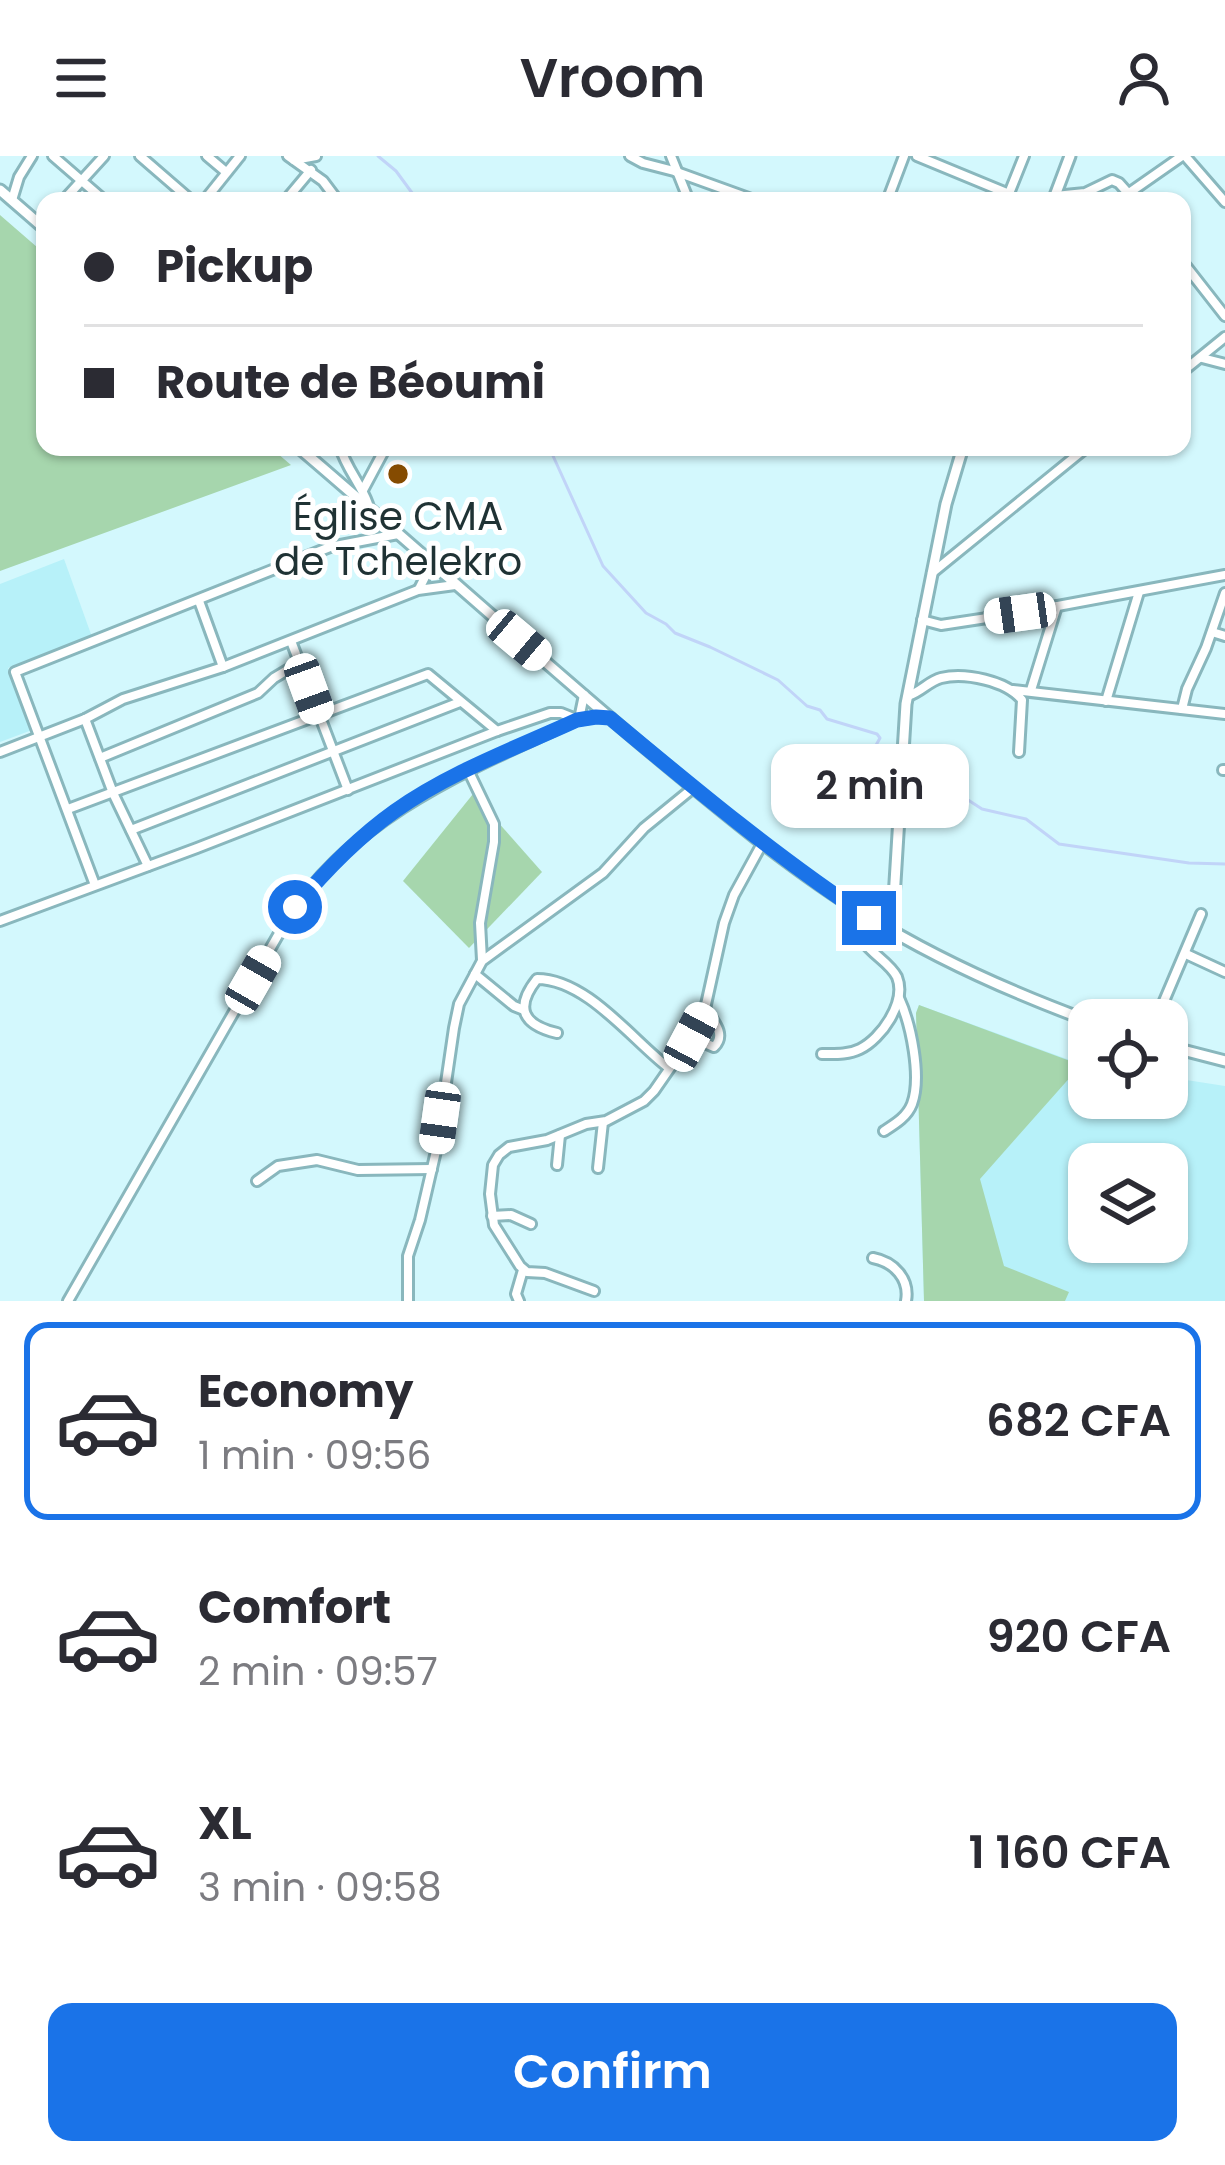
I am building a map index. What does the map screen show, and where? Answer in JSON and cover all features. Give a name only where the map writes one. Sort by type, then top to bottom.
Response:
[{"type":"main road","points":[[1056,192],[1070,156]]},
{"type":"main road","points":[[0,190],[36,219]]},
{"type":"main road","points":[[308,456],[693,788],[828,891],[892,931],[1068,1013]]},
{"type":"main road","points":[[892,931],[908,696],[946,504],[960,456]]},
{"type":"main road","points":[[1188,1051],[1225,1061]]},
{"type":"street","points":[[12,200],[32,156]]},
{"type":"street","points":[[53,156],[95,192]]},
{"type":"street","points":[[72,192],[104,156]]},
{"type":"street","points":[[140,156],[182,192]]},
{"type":"street","points":[[207,156],[226,172]]},
{"type":"street","points":[[211,192],[240,156]]},
{"type":"street","points":[[291,158],[316,156]]},
{"type":"street","points":[[630,156],[733,192]]},
{"type":"street","points":[[671,156],[684,192]]},
{"type":"street","points":[[891,192],[904,156]]},
{"type":"street","points":[[917,156],[995,192]]},
{"type":"street","points":[[1010,192],[1024,156]]},
{"type":"street","points":[[1138,192],[1184,156],[1225,202]]},
{"type":"street","points":[[291,158],[331,192]]},
{"type":"street","points":[[292,192],[310,170]]},
{"type":"street","points":[[1087,192],[1112,181],[1127,192]]},
{"type":"street","points":[[1191,273],[1225,316]]},
{"type":"street","points":[[1191,365],[1225,337]]},
{"type":"street","points":[[1200,358],[1225,364]]},
{"type":"street","points":[[344,456],[369,509]]},
{"type":"street","points":[[363,490],[381,456]]},
{"type":"street","points":[[931,574],[1076,456]]},
{"type":"street","points":[[95,885],[15,672],[330,548],[398,534]]},
{"type":"street","points":[[418,590],[431,565]]},
{"type":"street","points":[[922,620],[941,625],[1225,575]]},
{"type":"street","points":[[0,752],[123,699],[223,667],[418,590],[454,585]]},
{"type":"street","points":[[1106,701],[1139,592]]},
{"type":"street","points":[[1182,709],[1225,593]]},
{"type":"street","points":[[199,601],[223,667]]},
{"type":"street","points":[[1031,690],[1057,606]]},
{"type":"street","points":[[1212,632],[1225,636]]},
{"type":"street","points":[[291,641],[348,790]]},
{"type":"street","points":[[100,758],[258,693],[299,663]]},
{"type":"street","points":[[68,809],[428,674],[497,731]]},
{"type":"street","points":[[908,696],[937,679],[961,676],[1013,690],[1225,714]]},
{"type":"street","points":[[1013,690],[1022,700],[1019,752]]},
{"type":"street","points":[[578,720],[584,695]]},
{"type":"street","points":[[131,830],[462,701]]},
{"type":"street","points":[[0,921],[497,731],[550,713],[578,720]]},
{"type":"street","points":[[68,1301],[295,907],[350,847],[427,791],[468,770],[578,720],[610,718]]},
{"type":"street","points":[[85,719],[112,793],[148,866]]},
{"type":"street","points":[[468,770],[494,824],[480,923],[482,961]]},
{"type":"street","points":[[408,1301],[408,1256],[432,1169],[459,1004],[482,961],[603,873],[644,828],[693,788]]},
{"type":"street","points":[[594,1291],[523,1270],[492,1216],[490,1176],[499,1155],[509,1148],[603,1121],[644,1101],[691,1037],[705,1009],[724,923],[764,842]]},
{"type":"street","points":[[1165,999],[1201,914]]},
{"type":"street","points":[[869,918],[864,942],[896,977],[911,1034],[912,1103],[884,1131]]},
{"type":"street","points":[[1186,953],[1225,972]]},
{"type":"street","points":[[475,974],[524,1010],[536,1027],[557,1034]]},
{"type":"street","points":[[524,1010],[532,984],[547,979],[576,991],[620,1022],[642,1048],[669,1068]]},
{"type":"street","points":[[822,1054],[861,1049],[886,1026],[899,997]]},
{"type":"street","points":[[691,1037],[709,1047],[720,1040],[705,1009]]},
{"type":"street","points":[[598,1168],[603,1121]]},
{"type":"street","points":[[557,1165],[560,1135]]},
{"type":"street","points":[[257,1180],[278,1166],[317,1160],[368,1171],[432,1169]]},
{"type":"street","points":[[492,1216],[511,1215],[531,1224]]},
{"type":"street","points":[[873,1258],[888,1262],[903,1278],[908,1285],[907,1301]]},
{"type":"street","points":[[519,1301],[516,1294],[523,1270]]},
{"type":"shaded area","points":[[64,559],[92,637],[8,668],[32,730],[0,742],[0,584]]},
{"type":"shaded area","points":[[919,1005],[1068,1059],[1068,1119],[1188,1119],[1188,1080],[1225,1086],[1225,1301],[924,1301]]},
{"type":"green space","points":[[0,215],[36,246],[36,456],[280,456],[291,465],[0,571]]},
{"type":"green space","points":[[473,794],[542,872],[469,948],[403,881]]},
{"type":"green space","points":[[919,1005],[1068,1060],[1068,1080],[980,1179],[1004,1266],[1069,1292],[1065,1301],[924,1301]]},
{"type":"waterway","points":[[378,156],[411,192]]},
{"type":"waterway","points":[[553,456],[603,566],[646,613],[675,633],[778,680],[827,719],[877,734],[880,738],[871,754],[890,762]]},
{"type":"waterway","points":[[915,769],[982,809],[1026,819],[1059,844],[1225,864]]},
{"type":"place","name":"Église CMA de Tchelekro","points":[[398,474]]},
{"type":"route","points":[[295,907],[350,847],[395,811],[468,770],[577,720],[596,717],[610,718],[794,866],[869,918]]}]
